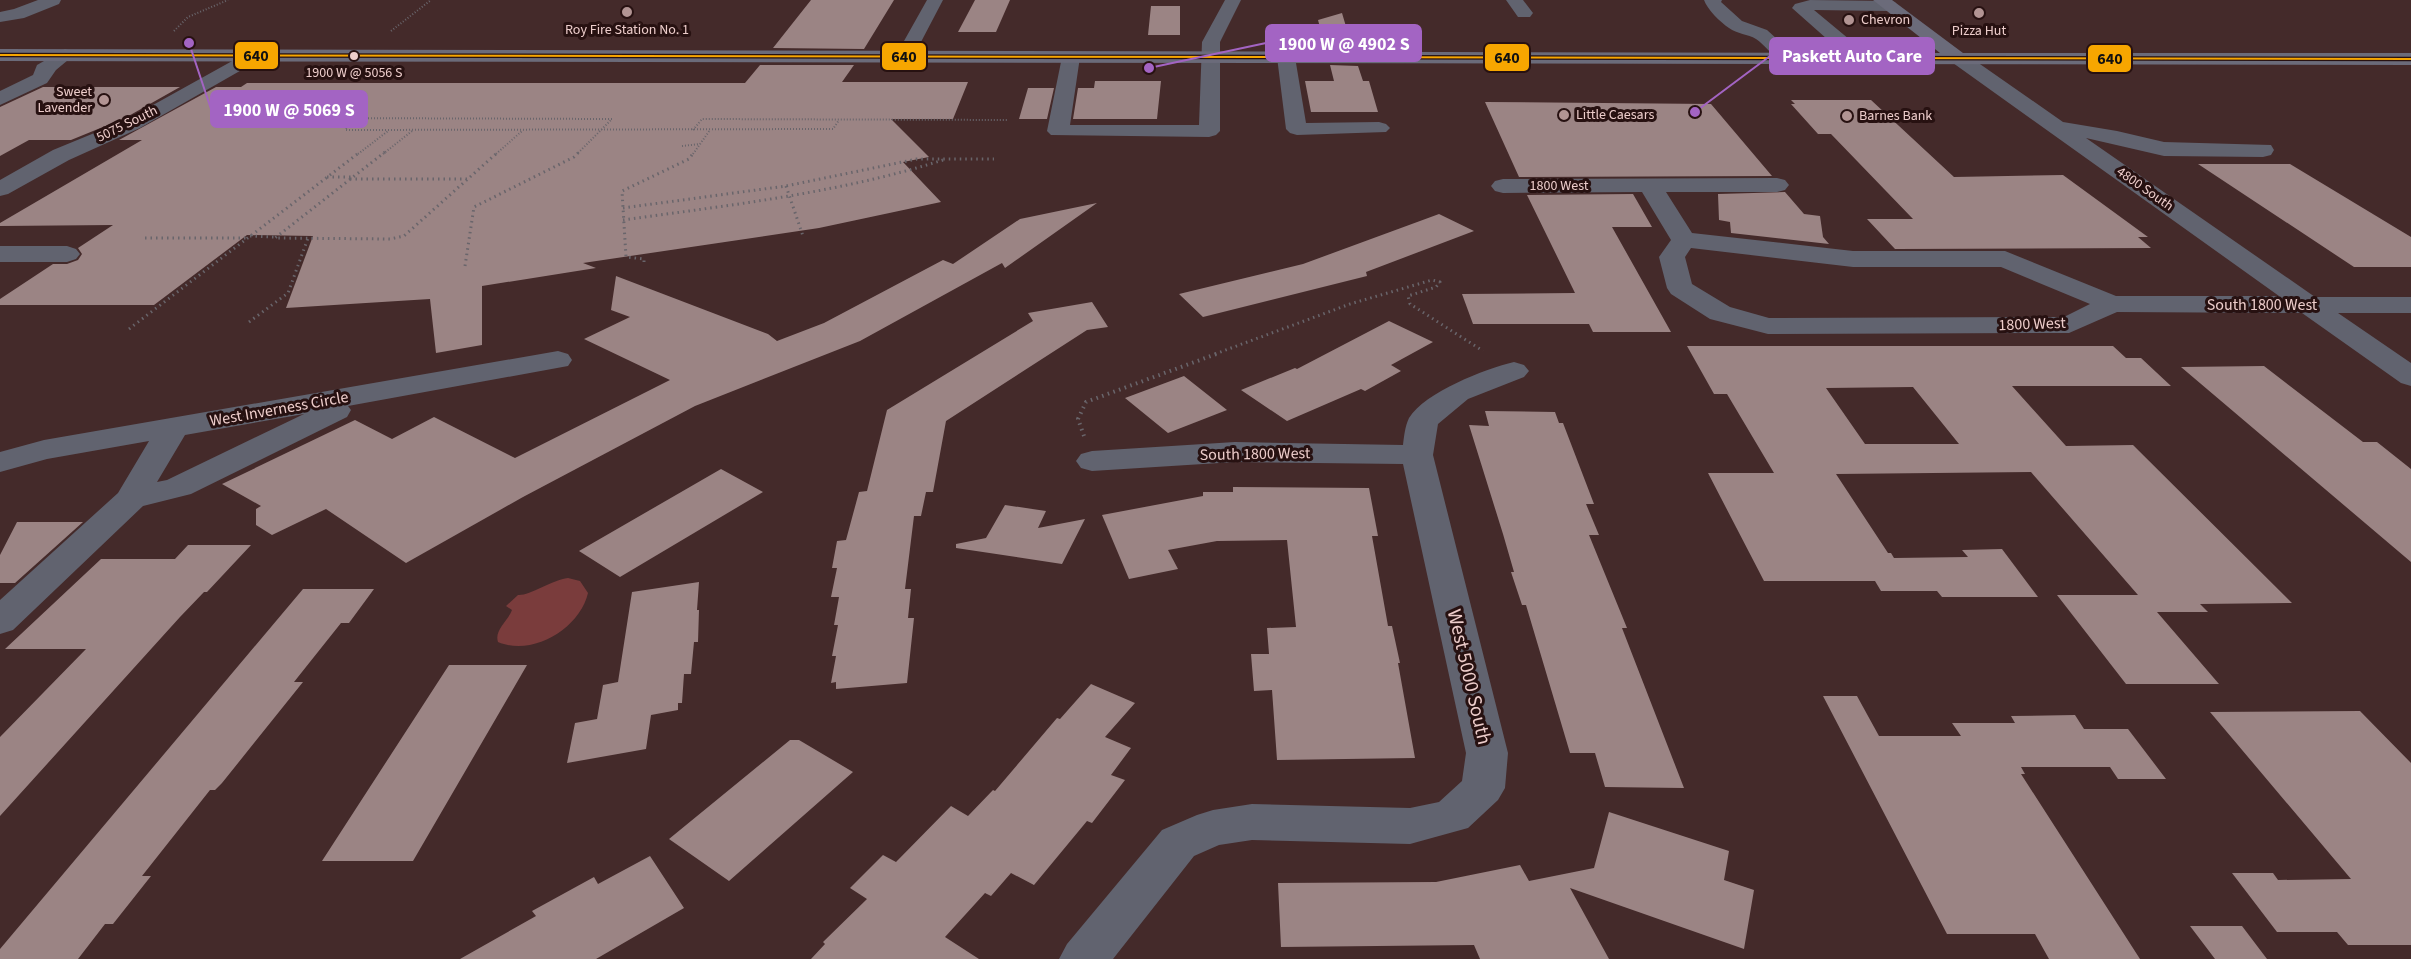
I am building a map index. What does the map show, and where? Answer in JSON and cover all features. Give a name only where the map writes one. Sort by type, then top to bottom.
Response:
[{"type":"main road","name":"4800 South","points":[[1883,13],[1912,23],[1960,59]]},
{"type":"main road","points":[[1,56],[2411,59]]},
{"type":"street","points":[[0,17],[18,15],[53,0]]},
{"type":"street","points":[[904,57],[935,0]]},
{"type":"street","points":[[1071,57],[1058,130],[1209,131],[1211,42],[1233,0]]},
{"type":"street","points":[[1705,7],[1712,1],[1736,25],[1761,34],[1789,58]]},
{"type":"street","points":[[1860,58],[1802,8],[1846,3],[1870,21],[1883,13]]},
{"type":"street","points":[[1761,34],[1784,33]]},
{"type":"street","points":[[1807,33],[1830,33]]},
{"type":"street","points":[[0,79],[66,56]]},
{"type":"street","points":[[0,99],[40,79],[47,71],[44,69],[66,56]]},
{"type":"street","name":"5075 South","points":[[0,189],[61,155],[133,124],[252,56]]},
{"type":"street","points":[[1286,57],[1297,129],[1379,128]]},
{"type":"street","name":"4800 South","points":[[1960,59],[2411,377]]},
{"type":"street","points":[[2055,126],[2117,137],[2164,149],[2263,150]]},
{"type":"street","name":"1800 West","points":[[1503,186],[1777,185]]},
{"type":"street","points":[[1650,186],[1684,240],[1853,260],[2005,259],[2112,304]]},
{"type":"street","name":"1800 West","points":[[1684,240],[1672,257],[1680,288],[1720,313],[1768,326],[2069,325],[2112,304]]},
{"type":"street","points":[[0,254],[67,254]]},
{"type":"street","name":"South 1800 West","points":[[2112,304],[2411,304]]},
{"type":"street","name":"West Inverness Circle","points":[[0,462],[44,450],[558,360]]},
{"type":"street","name":"West 5000 South","points":[[1084,959],[1178,843],[1213,828],[1252,822],[1410,826],[1452,816],[1483,788],[1487,753],[1417,455],[1423,422],[1457,393],[1514,371]]},
{"type":"street","points":[[130,499],[180,487],[372,393]]},
{"type":"street","points":[[0,621],[130,499],[173,428]]},
{"type":"street","name":"South 1800 West","points":[[1092,461],[1235,452],[1417,455]]},
{"type":"path","points":[[173,32],[188,17],[228,0]]},
{"type":"path","points":[[386,34],[430,0]]},
{"type":"path","points":[[317,118],[612,119],[574,157],[474,207],[465,266]]},
{"type":"path","points":[[360,118],[346,130],[833,129],[839,120]]},
{"type":"path","points":[[693,131],[702,119],[1007,120]]},
{"type":"path","points":[[129,329],[388,130]]},
{"type":"path","points":[[277,237],[412,130]]},
{"type":"path","points":[[644,262],[644,259],[627,257],[622,191],[689,159],[711,130]]},
{"type":"path","points":[[145,238],[390,238],[404,236],[522,131]]},
{"type":"path","points":[[682,146],[700,144]]},
{"type":"path","points":[[623,208],[786,186],[917,159],[994,159]]},
{"type":"path","points":[[623,220],[790,196],[912,172],[947,159]]},
{"type":"path","points":[[327,177],[469,179]]},
{"type":"path","points":[[786,186],[803,236]]},
{"type":"path","points":[[249,322],[288,292],[308,238]]},
{"type":"path","points":[[1092,461],[1078,419],[1086,402],[1350,304],[1432,280],[1440,282],[1436,287],[1408,296],[1410,304],[1514,371]]},
{"type":"shaded area","points":[[568,578],[580,581],[588,593],[583,606],[565,628],[540,642],[526,646],[512,646],[498,642],[498,633],[512,610],[506,606],[518,595]]},
{"type":"building","points":[[811,0],[894,0],[864,49],[773,48]]},
{"type":"building","points":[[975,0],[1010,0],[996,32],[958,32]]},
{"type":"building","points":[[1151,6],[1180,6],[1180,35],[1148,35]]},
{"type":"building","points":[[1342,13],[1353,50],[1326,49],[1318,20]]},
{"type":"building","points":[[760,65],[854,65],[842,82],[968,82],[953,119],[891,119],[929,157],[903,162],[941,202],[819,228],[583,263],[596,268],[482,286],[482,345],[436,353],[430,299],[286,308],[313,236],[247,235],[154,305],[0,305],[0,299],[53,264],[67,264],[78,260],[82,254],[78,248],[113,225],[0,226],[0,223],[142,140],[119,140],[216,87],[241,87],[247,83],[745,83]]},
{"type":"building","points":[[1330,65],[1358,66],[1363,81],[1369,81],[1378,112],[1311,112],[1305,81],[1334,81]]},
{"type":"building","points":[[1095,81],[1161,81],[1157,119],[1073,119],[1078,88],[1094,88]]},
{"type":"building","points":[[43,87],[180,87],[125,118],[71,140],[29,140],[0,156],[0,107]]},
{"type":"building","points":[[1028,88],[1054,88],[1047,119],[1019,119]]},
{"type":"building","points":[[1791,100],[1871,100],[1954,177],[2063,175],[2148,237],[2138,237],[2151,248],[1895,249],[1867,219],[1913,219],[1831,134],[1818,134],[1791,104],[1795,104]]},
{"type":"building","points":[[1485,102],[1711,104],[1772,176],[1519,177]]},
{"type":"building","points":[[2198,164],[2290,164],[2411,237],[2411,267],[2354,267]]},
{"type":"building","points":[[1785,192],[1804,214],[1820,216],[1823,237],[1829,244],[1731,233],[1730,222],[1719,220],[1718,194]]},
{"type":"building","points":[[1633,194],[1652,227],[1612,227],[1671,332],[1593,332],[1589,324],[1473,324],[1462,294],[1575,293],[1527,195]]},
{"type":"building","points":[[1097,203],[1005,268],[1002,263],[860,341],[695,406],[523,497],[406,563],[326,509],[272,535],[256,525],[256,509],[261,506],[222,484],[355,420],[392,439],[434,417],[515,458],[670,380],[584,339],[630,317],[611,310],[616,276],[768,334],[777,341],[824,323],[943,260],[953,264],[1020,219]]},
{"type":"building","points":[[1439,214],[1474,231],[1366,272],[1367,276],[1203,317],[1179,294],[1303,264]]},
{"type":"building","points":[[1092,302],[1108,327],[1087,330],[946,421],[933,492],[926,492],[921,516],[914,516],[905,589],[911,589],[908,618],[914,618],[907,683],[836,689],[836,682],[831,683],[836,656],[832,656],[838,625],[834,625],[839,597],[831,597],[837,568],[832,568],[837,541],[846,540],[859,492],[867,491],[887,410],[1033,321],[1028,313]]},
{"type":"building","points":[[1389,321],[1433,342],[1391,365],[1401,371],[1365,391],[1361,389],[1287,421],[1241,390],[1297,369]]},
{"type":"building","points":[[1687,346],[2113,346],[2126,358],[2141,358],[2171,386],[2012,386],[2066,446],[2133,445],[2292,603],[2200,604],[2208,612],[2157,612],[2219,684],[2126,684],[2057,595],[2138,595],[2031,472],[1836,474],[1888,553],[1891,553],[1894,558],[1968,557],[1962,550],[2002,549],[2038,597],[1942,597],[1937,591],[1881,591],[1875,581],[1764,581],[1708,473],[1774,473],[1727,394],[1714,394]],"holes":[[[1913,387],[1959,444],[1865,444],[1826,388]]]},
{"type":"building","points":[[2264,366],[2363,442],[2377,442],[2411,469],[2411,562],[2181,367]]},
{"type":"building","points":[[1184,376],[1227,410],[1168,433],[1125,398]]},
{"type":"building","points":[[1485,411],[1555,412],[1559,423],[1563,423],[1594,504],[1586,504],[1599,535],[1589,535],[1627,628],[1622,628],[1684,788],[1605,787],[1595,753],[1570,753],[1526,605],[1522,605],[1511,572],[1514,572],[1469,425],[1489,426]]},
{"type":"building","points":[[721,469],[763,492],[620,577],[579,551]]},
{"type":"building","points":[[1233,487],[1369,488],[1378,536],[1372,536],[1388,626],[1392,626],[1400,663],[1398,663],[1415,758],[1277,760],[1272,690],[1254,691],[1251,654],[1269,654],[1267,628],[1296,627],[1287,540],[1217,541],[1168,550],[1178,569],[1129,579],[1102,515],[1203,496],[1203,492],[1233,492]]},
{"type":"building","points":[[1005,505],[1046,511],[1038,528],[1085,519],[1062,564],[956,548],[956,544],[986,538]]},
{"type":"building","points":[[17,522],[83,522],[15,583],[0,583],[0,555]]},
{"type":"building","points":[[188,545],[251,545],[180,617],[0,816],[0,737],[86,649],[5,649],[101,559],[175,559]]},
{"type":"building","points":[[699,582],[698,642],[694,642],[691,674],[684,674],[682,703],[678,703],[678,710],[651,715],[646,749],[567,763],[575,723],[597,719],[603,685],[618,682],[632,592]]},
{"type":"building","points":[[303,589],[374,589],[349,623],[341,623],[294,682],[303,682],[222,783],[215,790],[210,790],[142,876],[151,876],[113,924],[105,924],[78,959],[0,959],[0,949]]},
{"type":"building","points":[[449,665],[527,665],[413,861],[322,861]]},
{"type":"building","points":[[1091,684],[1135,703],[1105,737],[1131,748],[1111,775],[1125,780],[1092,823],[1087,821],[1034,885],[1011,873],[991,896],[985,893],[945,937],[979,959],[811,959],[825,944],[823,942],[867,899],[850,888],[883,855],[896,862],[951,806],[968,816],[993,790],[995,791],[1057,718],[1060,719]]},
{"type":"building","points":[[1823,696],[1857,696],[1879,736],[1961,736],[1952,723],[2015,723],[2011,716],[2075,715],[2084,729],[2128,729],[2166,779],[2118,779],[2110,767],[2021,767],[2025,774],[2021,774],[2140,959],[2049,959],[2035,934],[1947,934]]},
{"type":"building","points":[[2360,711],[2411,763],[2411,945],[2348,945],[2337,932],[2277,932],[2232,873],[2273,873],[2278,880],[2351,879],[2210,712]]},
{"type":"building","points":[[790,740],[799,740],[853,772],[729,881],[669,839]]},
{"type":"building","points":[[1609,812],[1729,851],[1724,880],[1754,890],[1744,949],[1570,888],[1609,959],[1480,959],[1474,945],[1281,947],[1278,883],[1436,882],[1520,865],[1529,881],[1594,868]]},
{"type":"building","points":[[650,856],[684,908],[596,959],[460,959],[536,916],[532,911],[594,877],[598,884]]},
{"type":"building","points":[[2190,926],[2242,926],[2267,959],[2215,959]]},
{"type":"transit line","name":"640","points":[[0,55],[2411,59]]},
{"type":"place","name":"Roy Fire Station No. 1","points":[[627,12]]},
{"type":"place","name":"Pizza Hut","points":[[1979,13]]},
{"type":"place","name":"Chevron","points":[[1849,20]]},
{"type":"place","name":"1900 W @ 5069 S","points":[[189,43]]},
{"type":"place","name":"1900 W @ 5056 S","points":[[354,56]]},
{"type":"place","name":"1900 W @ 4902 S","points":[[1149,68]]},
{"type":"place","name":"Sweet Lavender","points":[[104,100]]},
{"type":"place","name":"Paskett Auto Care","points":[[1695,112]]},
{"type":"place","name":"Little Caesars","points":[[1564,115]]},
{"type":"place","name":"Barnes Bank","points":[[1847,116]]}]
